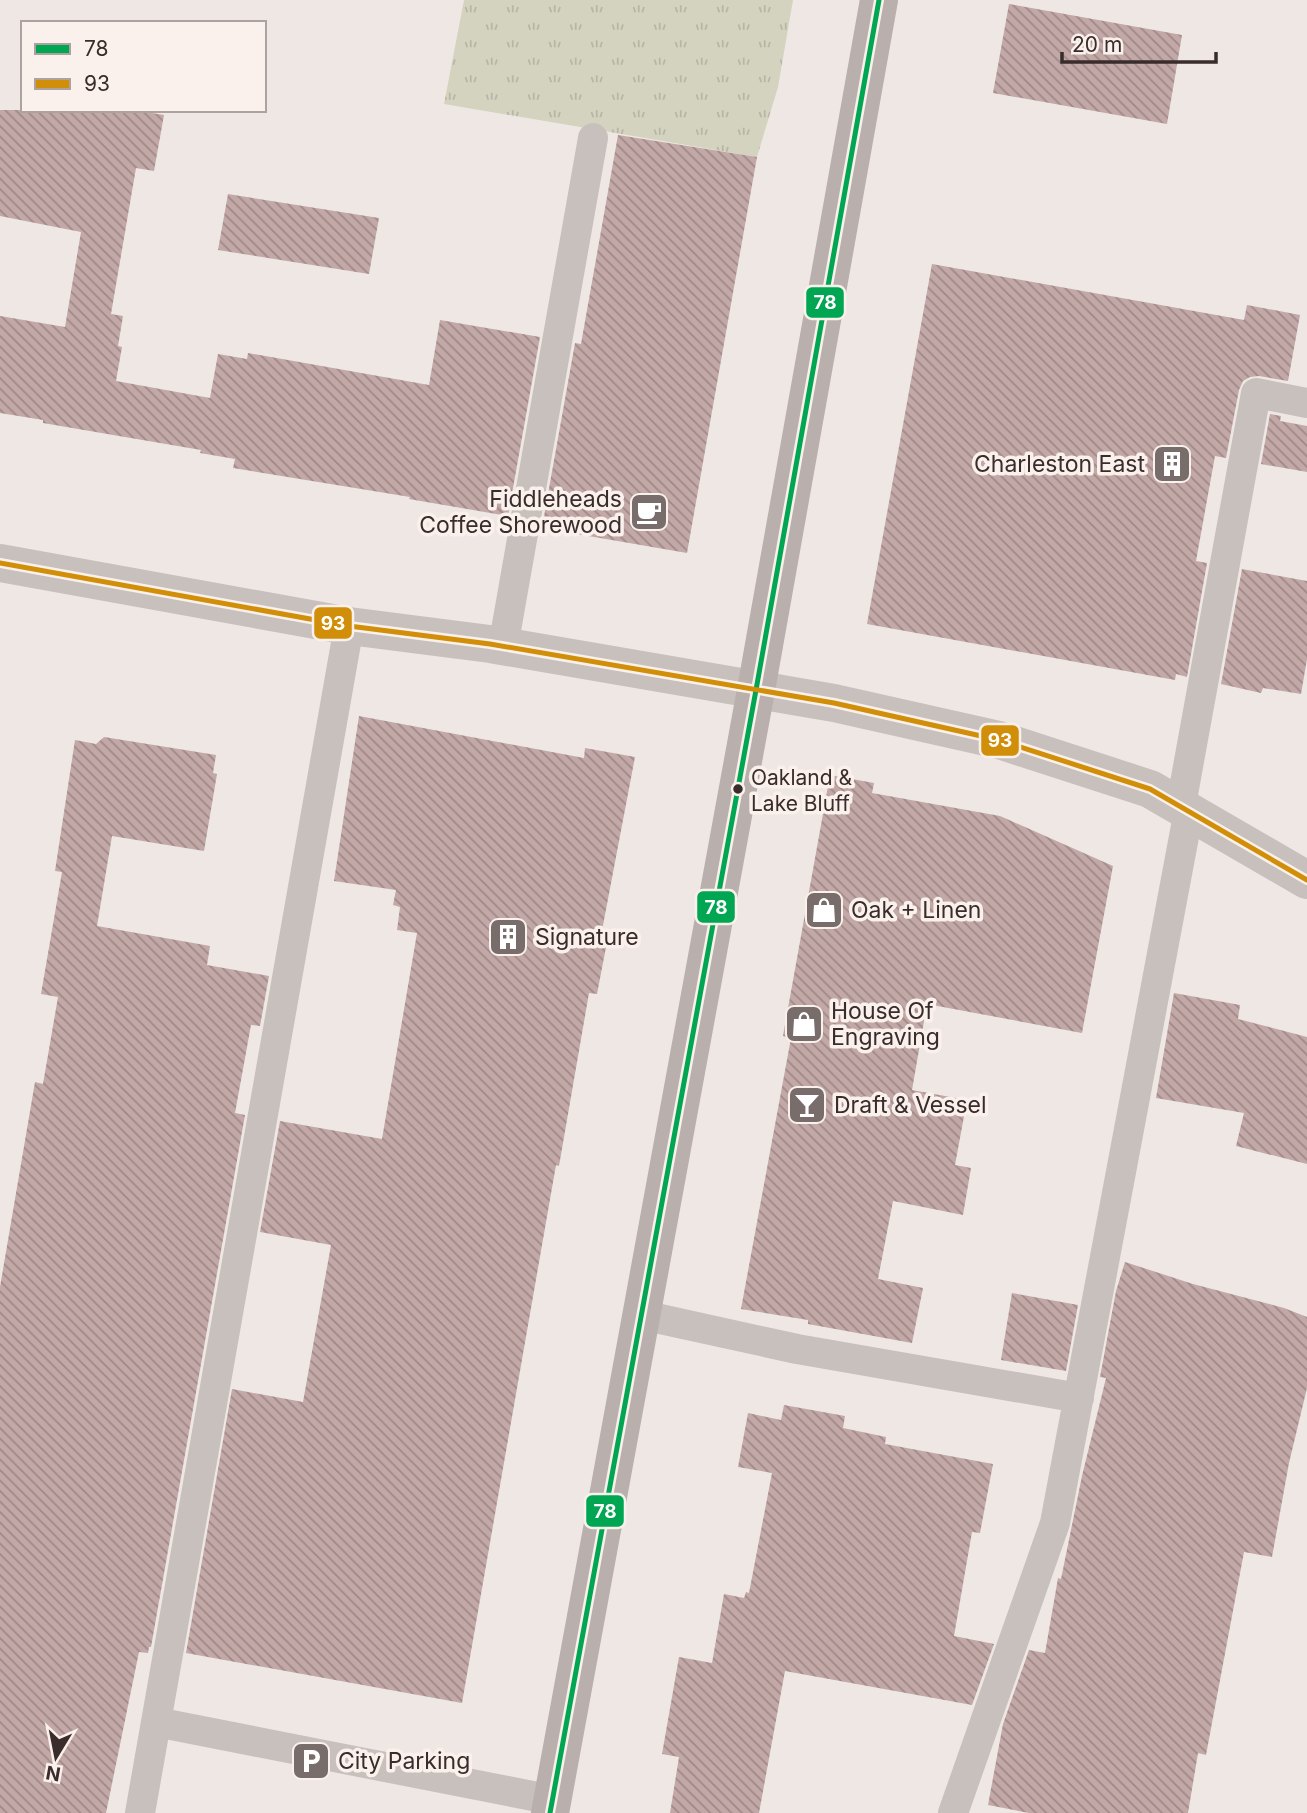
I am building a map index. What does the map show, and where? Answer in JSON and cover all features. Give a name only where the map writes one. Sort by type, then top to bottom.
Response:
[{"type":"main road","points":[[552,1806],[879,0]]},
{"type":"street","points":[[0,563],[349,626],[503,647],[834,703],[999,740],[1150,789],[1307,880]]},
{"type":"lane","points":[[503,647],[593,138]]},
{"type":"lane","points":[[953,1813],[1055,1523],[1185,808],[1256,393],[1307,403]]},
{"type":"lane","points":[[139,1813],[349,626]]},
{"type":"lane","points":[[642,1315],[797,1349],[1079,1398]]},
{"type":"lane","points":[[156,1722],[552,1806]]},
{"type":"green space","points":[[464,0],[793,0],[778,87],[757,157],[444,104]]},
{"type":"building","points":[[1009,4],[1182,35],[1167,124],[993,93]]},
{"type":"building","points":[[0,110],[146,112],[164,115],[154,171],[136,168],[111,314],[123,316],[118,346],[122,347],[116,381],[210,398],[218,354],[247,359],[248,353],[429,385],[440,320],[540,337],[508,516],[233,468],[235,459],[200,453],[201,450],[0,413],[0,316],[65,327],[81,232],[0,216]]},
{"type":"building","points":[[618,135],[757,157],[687,553],[548,529],[549,524],[543,522],[575,343],[581,344]]},
{"type":"building","points":[[228,194],[379,218],[369,274],[218,250]]},
{"type":"building","name":"Charleston East","points":[[932,264],[1244,320],[1247,305],[1300,315],[1288,381],[1259,376],[1243,381],[1226,458],[1215,456],[1196,561],[1207,563],[1187,677],[1176,674],[1175,680],[867,624]]},
{"type":"building","points":[[1270,414],[1281,416],[1280,421],[1307,426],[1307,472],[1261,464]]},
{"type":"building","points":[[1242,569],[1307,581],[1307,659],[1301,694],[1263,688],[1261,693],[1221,684]]},
{"type":"building","points":[[359,716],[584,758],[585,748],[635,757],[600,941],[607,942],[597,994],[589,993],[559,1166],[556,1165],[462,1703],[186,1653],[232,1389],[303,1402],[331,1245],[260,1232],[280,1121],[382,1139],[417,933],[397,930],[400,907],[393,905],[396,890],[334,881]]},
{"type":"building","points":[[104,737],[216,755],[213,773],[217,774],[204,851],[112,836],[97,926],[210,946],[207,965],[269,976],[260,1026],[251,1025],[235,1113],[245,1115],[151,1647],[148,1653],[139,1652],[106,1813],[0,1813],[0,1287],[35,1082],[43,1084],[58,997],[41,994],[62,872],[55,871],[75,740],[96,744]]},
{"type":"building","points":[[830,775],[874,783],[872,793],[1000,816],[1113,866],[1082,1033],[927,1004],[912,1090],[967,1100],[955,1165],[971,1168],[963,1215],[893,1201],[878,1279],[923,1288],[912,1343],[808,1324],[808,1320],[741,1309],[791,1038],[783,1036]]},
{"type":"building","points":[[1174,993],[1240,1005],[1238,1019],[1307,1037],[1307,1164],[1236,1146],[1244,1113],[1156,1098]]},
{"type":"building","points":[[1125,1262],[1307,1317],[1307,1388],[1289,1463],[1272,1557],[1244,1552],[1206,1755],[1198,1753],[1188,1813],[1029,1813],[988,1805],[1003,1724],[1029,1650],[1045,1653],[1058,1578],[1061,1579],[1106,1378],[1100,1377],[1116,1291]]},
{"type":"building","points":[[1012,1293],[1078,1305],[1066,1371],[1001,1360]]},
{"type":"building","points":[[784,1405],[845,1416],[843,1428],[886,1437],[885,1444],[993,1464],[980,1533],[972,1532],[954,1636],[994,1644],[972,1705],[785,1671],[759,1813],[670,1813],[679,1757],[662,1754],[679,1657],[712,1663],[724,1594],[744,1598],[746,1592],[749,1593],[772,1473],[738,1467],[748,1413],[781,1420]]},
{"type":"transit line","name":"78","points":[[550,1813],[756,690],[879,0]]},
{"type":"transit line","name":"93","points":[[0,563],[349,626],[490,644],[834,703],[999,740],[1150,789],[1307,880]]},
{"type":"place","name":"Charleston East","points":[[1172,464]]},
{"type":"place","name":"Fiddleheads Coffee Shorewood","points":[[649,512]]},
{"type":"place","name":"Oakland & Lake Bluff","points":[[738,789]]},
{"type":"place","name":"Oak + Linen","points":[[824,910]]},
{"type":"place","name":"Signature","points":[[508,937]]},
{"type":"place","name":"House Of Engraving","points":[[804,1024]]},
{"type":"place","name":"Draft & Vessel","points":[[807,1105]]},
{"type":"place","name":"City Parking","points":[[311,1761]]}]
